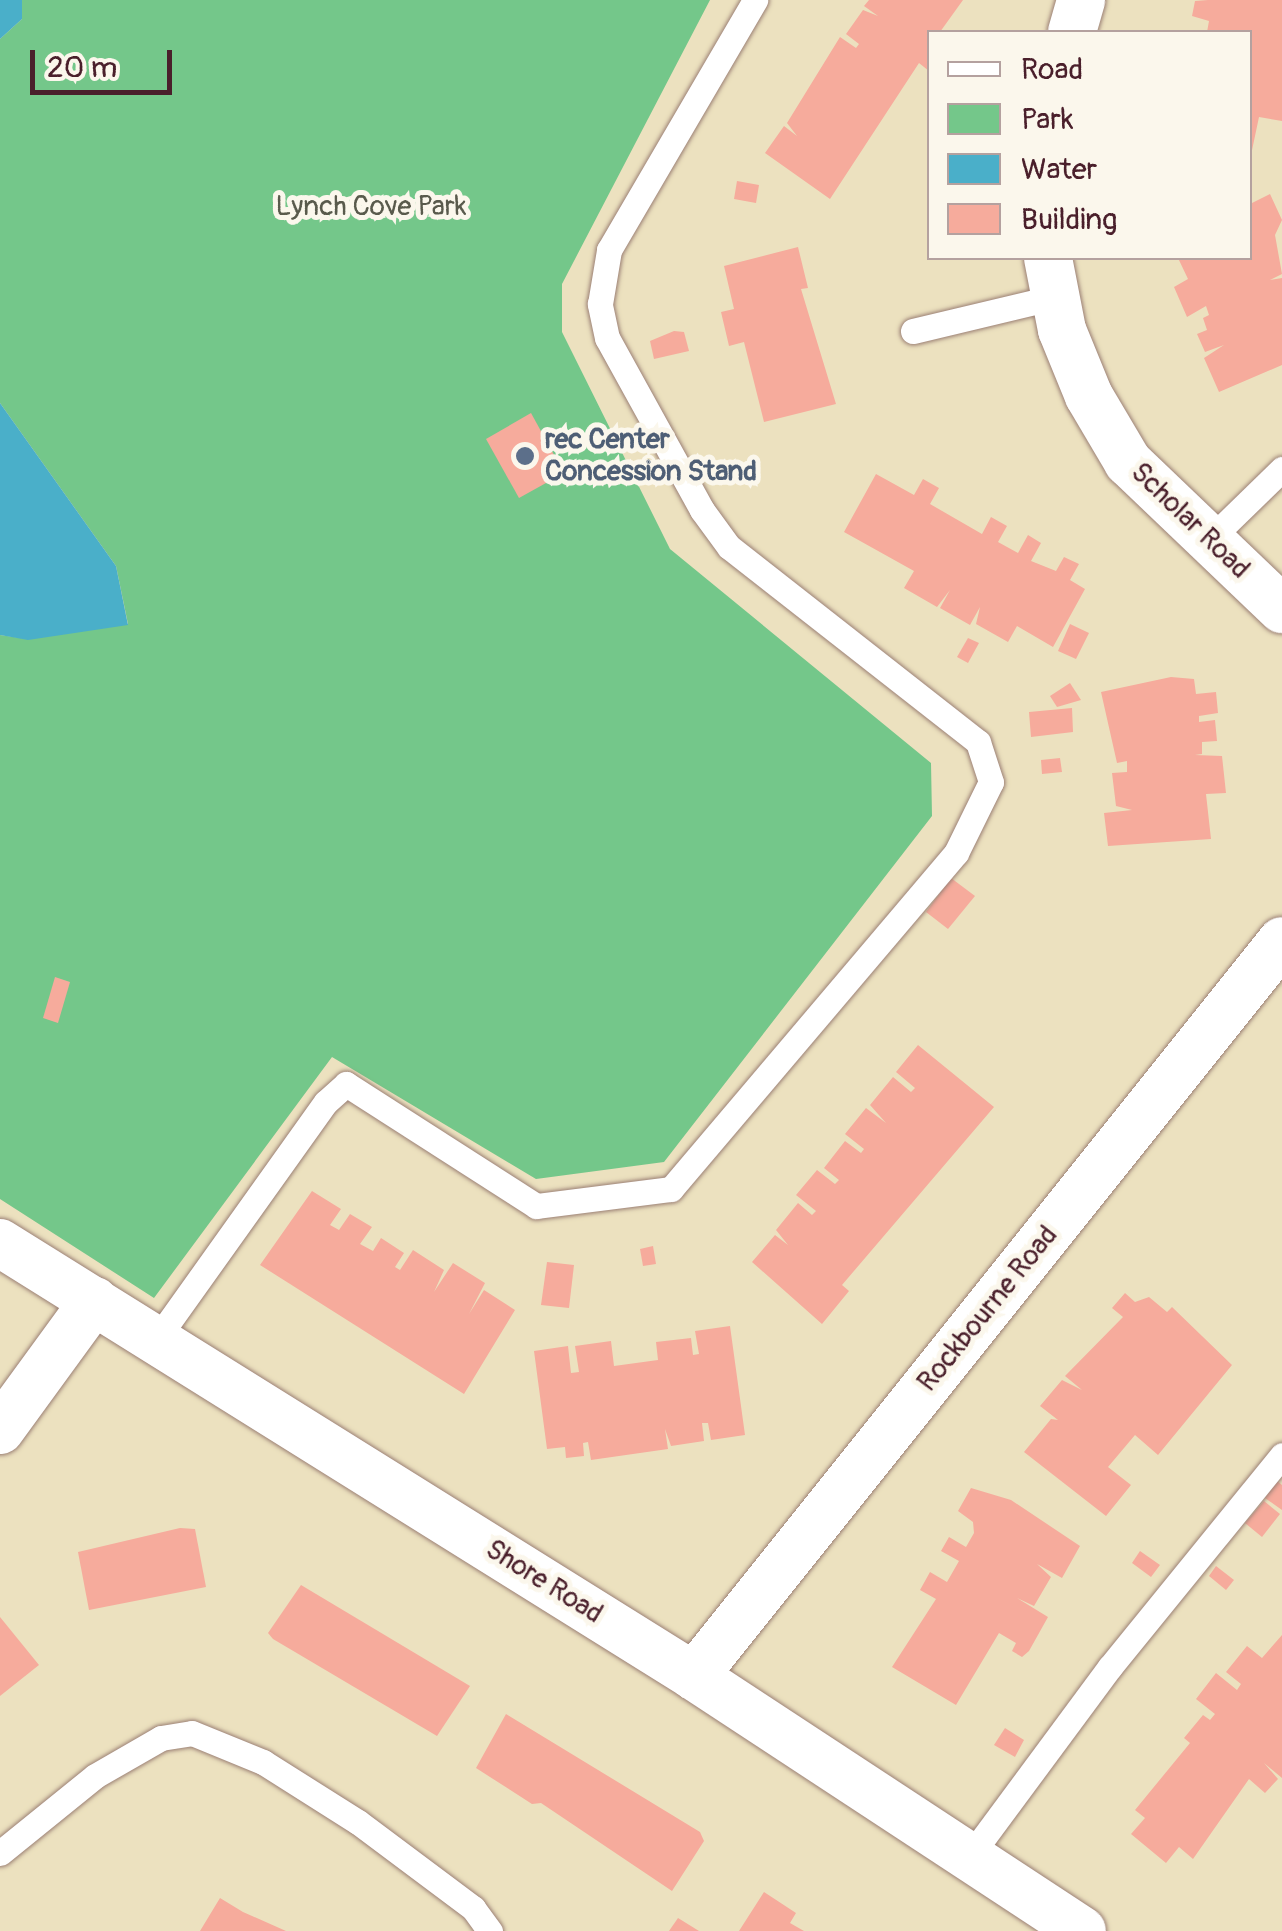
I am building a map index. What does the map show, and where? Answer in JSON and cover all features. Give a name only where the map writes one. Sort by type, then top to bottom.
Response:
[{"type":"street","points":[[1073,30],[1081,0]]},
{"type":"street","name":"Scholar Road","points":[[1052,277],[1089,396],[1128,462],[1206,542],[1282,608]]},
{"type":"street","name":"Rockbourne Road","points":[[694,1676],[1282,941]]},
{"type":"street","name":"Shore Road","points":[[0,1243],[694,1676],[1082,1931]]},
{"type":"street","points":[[0,1430],[94,1301]]},
{"type":"lane","points":[[156,1340],[326,1102],[346,1084],[536,1206],[671,1189],[956,853],[991,782],[978,742],[729,547],[702,510],[606,338],[601,291],[609,250],[755,0]]},
{"type":"lane","points":[[912,330],[1052,277]]},
{"type":"lane","points":[[1206,542],[1282,469]]},
{"type":"lane","points":[[970,1856],[1110,1667],[1282,1455]]},
{"type":"lane","points":[[0,1853],[95,1776],[161,1738],[192,1733],[263,1762],[358,1822],[474,1908],[490,1931]]},
{"type":"green space","name":"Lynch Cove Park","points":[[22,0],[710,0],[562,284],[562,332],[670,549],[931,763],[932,816],[664,1162],[536,1179],[332,1057],[154,1298],[0,1199],[0,635],[28,639],[128,624],[116,566],[0,403],[0,39],[22,19]]},
{"type":"water","points":[[0,0],[22,0],[22,19],[0,39]]},
{"type":"water","points":[[0,403],[116,566],[128,625],[28,640],[0,635]]},
{"type":"building","points":[[869,0],[963,0],[941,30],[927,30],[927,69],[919,63],[830,199],[765,153],[784,126],[797,136],[787,123],[840,37],[856,48],[859,44],[846,34],[863,10],[878,16],[864,6]]},
{"type":"building","points":[[1282,0],[1282,121],[1259,117],[1252,150],[1252,30],[1207,30],[1209,21],[1192,16],[1195,1]]},
{"type":"building","points":[[737,181],[759,185],[756,203],[734,199]]},
{"type":"building","points":[[1270,194],[1282,220],[1275,235],[1282,274],[1270,280],[1282,278],[1282,365],[1219,392],[1204,358],[1224,345],[1205,352],[1197,334],[1207,330],[1203,318],[1209,315],[1206,306],[1187,317],[1174,287],[1188,279],[1179,260],[1252,260],[1252,203]]},
{"type":"building","points":[[798,247],[808,288],[801,289],[836,404],[764,422],[744,342],[729,346],[721,312],[734,309],[724,266]]},
{"type":"building","points":[[674,331],[684,332],[689,351],[654,359],[650,341]]},
{"type":"building","name":"rec Center Concession Stand","points":[[531,413],[564,473],[519,498],[486,439]]},
{"type":"building","points":[[876,474],[914,495],[923,479],[939,488],[930,504],[982,534],[991,517],[1007,526],[998,542],[1018,553],[1028,535],[1041,543],[1031,561],[1056,571],[1064,557],[1079,564],[1070,580],[1085,589],[1053,647],[1017,626],[1008,642],[976,624],[980,607],[970,625],[940,608],[950,590],[937,607],[904,588],[914,571],[844,532]]},
{"type":"building","points":[[1070,624],[1089,633],[1076,659],[1058,651]]},
{"type":"building","points":[[968,638],[979,643],[968,663],[957,657]]},
{"type":"building","points":[[1171,677],[1194,679],[1196,694],[1216,692],[1218,713],[1199,716],[1199,722],[1215,720],[1217,741],[1202,742],[1202,754],[1195,755],[1222,756],[1226,793],[1206,794],[1211,839],[1108,846],[1104,813],[1132,810],[1116,806],[1112,773],[1127,772],[1127,761],[1117,763],[1101,692]]},
{"type":"building","points":[[1070,683],[1081,700],[1057,707],[1050,696]]},
{"type":"building","points":[[1072,708],[1073,732],[1031,737],[1029,712]]},
{"type":"building","points":[[1060,758],[1062,772],[1042,774],[1041,760]]},
{"type":"building","points":[[951,878],[975,896],[948,929],[926,912]]},
{"type":"building","points":[[55,977],[70,982],[58,1023],[43,1018]]},
{"type":"building","points":[[918,1045],[994,1107],[842,1285],[849,1291],[822,1324],[752,1262],[775,1235],[788,1245],[776,1230],[798,1203],[812,1215],[816,1211],[796,1195],[817,1170],[835,1184],[839,1180],[824,1168],[845,1141],[861,1153],[864,1149],[845,1134],[866,1108],[886,1123],[870,1105],[893,1077],[911,1092],[915,1088],[896,1072]]},
{"type":"building","points":[[312,1191],[341,1209],[330,1225],[339,1230],[350,1214],[372,1227],[360,1244],[373,1251],[381,1238],[404,1253],[395,1267],[400,1270],[413,1250],[444,1270],[434,1292],[453,1263],[485,1283],[469,1314],[484,1290],[515,1310],[464,1394],[260,1265]]},
{"type":"building","points":[[653,1246],[656,1264],[643,1266],[640,1249]]},
{"type":"building","points":[[547,1262],[574,1265],[569,1308],[541,1305]]},
{"type":"building","points":[[1125,1293],[1135,1302],[1149,1297],[1167,1312],[1172,1307],[1232,1365],[1158,1455],[1135,1435],[1108,1467],[1131,1485],[1106,1516],[1024,1452],[1051,1419],[1058,1420],[1040,1406],[1062,1380],[1082,1390],[1065,1376],[1123,1317],[1112,1308]]},
{"type":"building","points":[[730,1326],[745,1435],[711,1440],[708,1423],[702,1423],[704,1441],[671,1446],[665,1429],[668,1449],[591,1460],[588,1442],[583,1443],[584,1456],[566,1458],[565,1447],[547,1449],[534,1351],[568,1346],[571,1373],[579,1372],[575,1346],[611,1341],[614,1366],[658,1360],[656,1342],[691,1338],[693,1355],[699,1354],[695,1331]]},
{"type":"building","points":[[1277,1481],[1282,1485],[1282,1510],[1265,1498]]},
{"type":"building","points":[[971,1488],[1011,1500],[1080,1546],[1062,1578],[1037,1564],[1051,1577],[1034,1606],[1017,1598],[1048,1617],[1029,1651],[1022,1657],[1012,1651],[1016,1643],[999,1633],[956,1705],[892,1667],[936,1599],[920,1590],[930,1572],[947,1582],[959,1561],[941,1551],[949,1537],[966,1547],[974,1533],[973,1522],[958,1511]]},
{"type":"building","points":[[1264,1501],[1280,1514],[1262,1537],[1245,1523]]},
{"type":"building","points":[[180,1528],[195,1529],[206,1587],[89,1610],[78,1552]]},
{"type":"building","points":[[1140,1551],[1160,1565],[1151,1577],[1132,1563]]},
{"type":"building","points":[[1216,1566],[1234,1580],[1226,1590],[1209,1576]]},
{"type":"building","points":[[301,1585],[470,1686],[437,1736],[273,1639],[268,1633]]},
{"type":"building","points":[[0,1617],[39,1665],[0,1696]]},
{"type":"building","points":[[1282,1635],[1282,1778],[1264,1763],[1278,1779],[1265,1793],[1249,1779],[1193,1859],[1179,1847],[1166,1863],[1131,1834],[1145,1818],[1135,1810],[1190,1743],[1184,1738],[1203,1715],[1210,1720],[1215,1714],[1196,1699],[1216,1673],[1237,1690],[1241,1684],[1226,1672],[1247,1646],[1262,1658]]},
{"type":"building","points":[[506,1714],[700,1832],[704,1841],[672,1891],[541,1803],[532,1804],[476,1768]]},
{"type":"building","points":[[1005,1728],[1024,1740],[1015,1757],[994,1745]]},
{"type":"building","points":[[764,1892],[796,1913],[790,1923],[804,1931],[739,1931]]},
{"type":"building","points":[[220,1898],[243,1912],[286,1931],[200,1931]]},
{"type":"building","points":[[678,1918],[699,1931],[669,1931]]},
{"type":"place","name":"rec Center Concession Stand","points":[[525,456]]}]
